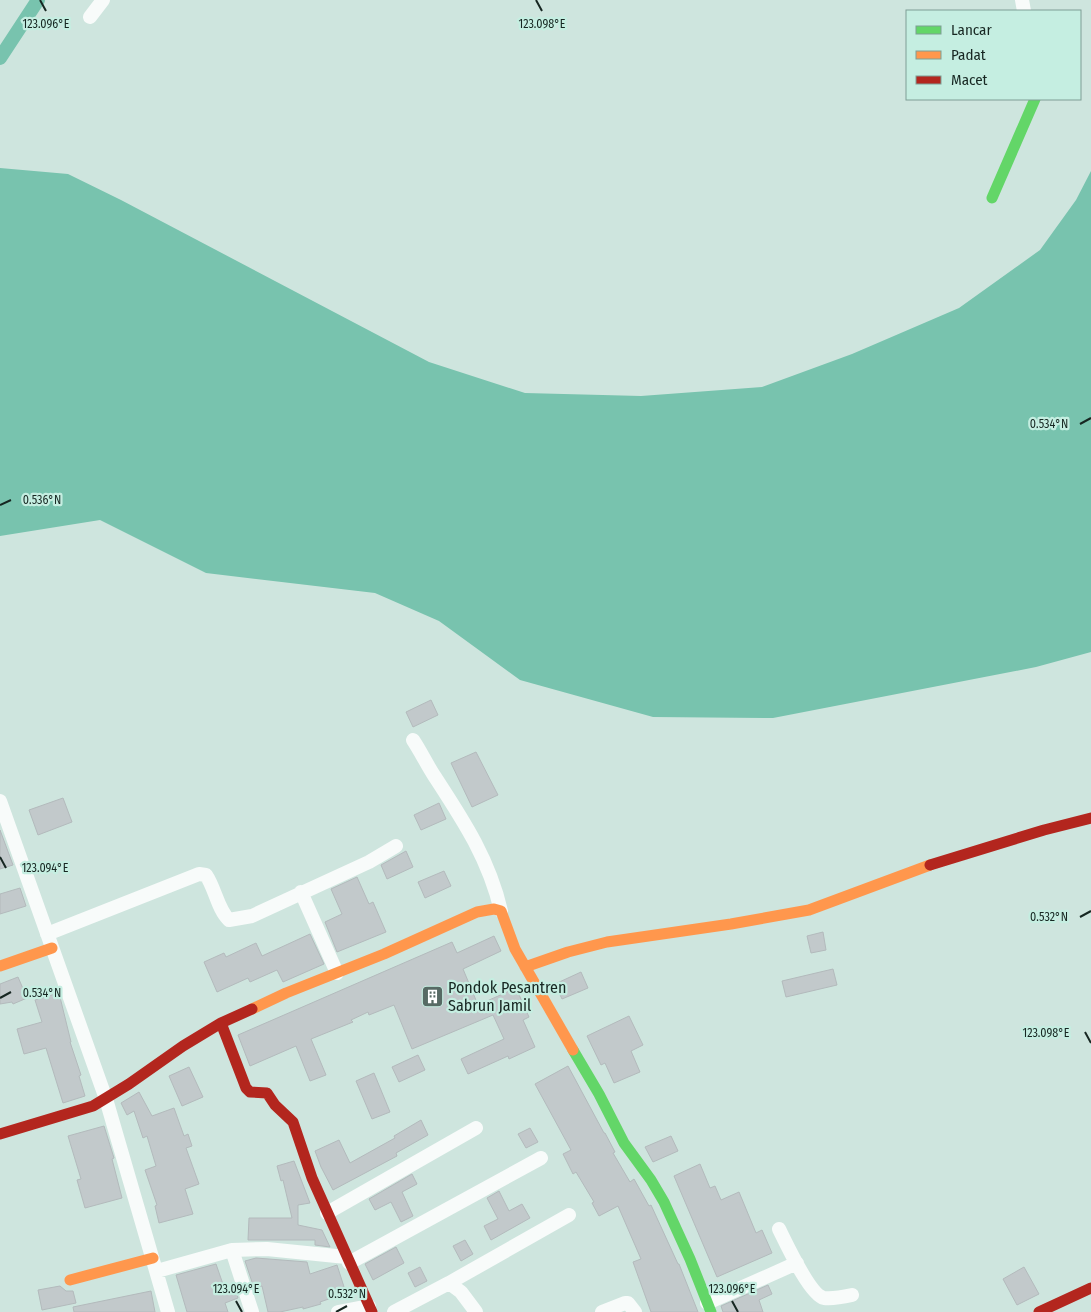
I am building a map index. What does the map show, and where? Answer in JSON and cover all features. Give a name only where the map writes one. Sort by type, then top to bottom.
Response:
[{"type":"street","points":[[90,17],[103,0]]},
{"type":"street","points":[[992,198],[1035,100]]},
{"type":"street","points":[[413,740],[477,846],[515,949],[599,1094],[624,1142],[664,1202],[709,1307],[797,1263]]},
{"type":"street","points":[[0,801],[106,1099],[168,1312]]},
{"type":"street","points":[[525,967],[568,952],[607,942],[731,924],[809,910],[937,862],[1091,818]]},
{"type":"street","points":[[47,934],[199,874],[206,875],[212,884],[224,916],[229,920],[252,916],[369,862],[396,846]]},
{"type":"street","points":[[301,892],[337,973]]},
{"type":"street","points":[[0,1134],[78,1112],[106,1099],[183,1046],[221,1024],[286,993],[477,912],[494,908],[501,911]]},
{"type":"street","points":[[0,966],[52,948]]},
{"type":"street","points":[[221,1024],[246,1088],[250,1092],[267,1093],[275,1105],[293,1122],[312,1178],[370,1309],[338,1312]]},
{"type":"street","points":[[327,1213],[476,1128]]},
{"type":"street","points":[[70,1280],[232,1250],[267,1249],[348,1260],[540,1158]]},
{"type":"street","points":[[394,1312],[568,1215]]},
{"type":"street","points":[[779,1229],[797,1263],[818,1295],[824,1298],[852,1295]]},
{"type":"street","points":[[232,1250],[252,1312]]},
{"type":"street","points":[[449,1283],[461,1292],[476,1312]]},
{"type":"street","points":[[1039,1312],[1091,1288]]},
{"type":"street","points":[[602,1312],[628,1303],[635,1312]]},
{"type":"shaded area","points":[[0,168],[68,174],[429,362],[525,393],[641,396],[762,387],[852,354],[959,308],[1040,250],[1076,200],[1091,171],[1091,652],[1036,667],[773,718],[653,717],[520,680],[439,621],[375,593],[206,573],[100,520],[0,536]]},
{"type":"building","points":[[431,700],[438,715],[413,727],[406,712]]},
{"type":"building","points":[[476,752],[498,795],[472,807],[451,763]]},
{"type":"building","points":[[63,798],[72,822],[38,835],[29,810]]},
{"type":"building","points":[[439,803],[446,819],[421,830],[414,815]]},
{"type":"building","points":[[0,830],[13,865],[0,869]]},
{"type":"building","points":[[406,851],[413,867],[387,879],[381,865]]},
{"type":"building","points":[[444,871],[451,886],[425,898],[418,882]]},
{"type":"building","points":[[357,877],[369,904],[373,902],[386,932],[337,952],[325,922],[342,914],[331,889]]},
{"type":"building","points":[[20,888],[26,906],[0,914],[0,894]]},
{"type":"building","points":[[823,932],[826,950],[811,953],[807,936]]},
{"type":"building","points":[[310,934],[324,964],[283,982],[277,970],[250,982],[248,978],[217,992],[204,962],[224,953],[226,957],[256,943],[262,956]]},
{"type":"building","points":[[494,936],[501,951],[463,969],[478,1005],[516,988],[529,1017],[523,1020],[535,1047],[509,1059],[508,1056],[468,1074],[461,1059],[504,1039],[493,1015],[412,1049],[394,1005],[369,1015],[368,1012],[351,1020],[353,1022],[311,1039],[326,1075],[310,1081],[296,1046],[250,1066],[238,1035],[452,942],[457,953]]},
{"type":"building","points":[[833,969],[837,985],[786,997],[782,981]]},
{"type":"building","points":[[581,972],[588,988],[562,999],[555,984]]},
{"type":"building","points":[[18,977],[27,998],[13,1004],[12,1002],[0,1004],[0,984]]},
{"type":"building","points":[[59,993],[85,1096],[63,1103],[46,1048],[24,1054],[17,1029],[42,1022],[35,1000]]},
{"type":"building","points":[[629,1016],[643,1045],[631,1051],[640,1072],[614,1083],[605,1063],[601,1065],[587,1036]]},
{"type":"building","points":[[418,1055],[425,1070],[399,1082],[392,1067]]},
{"type":"building","points":[[568,1066],[630,1182],[634,1179],[649,1206],[651,1205],[679,1264],[698,1312],[651,1312],[633,1262],[641,1259],[618,1206],[599,1216],[592,1203],[594,1202],[576,1172],[573,1174],[563,1154],[571,1150],[535,1084]]},
{"type":"building","points":[[189,1067],[203,1097],[182,1106],[169,1076]]},
{"type":"building","points":[[374,1073],[390,1112],[372,1119],[356,1081]]},
{"type":"building","points":[[139,1092],[152,1116],[174,1108],[184,1136],[188,1134],[192,1146],[186,1148],[199,1184],[185,1189],[193,1214],[159,1223],[155,1206],[157,1205],[145,1170],[156,1166],[147,1136],[143,1138],[134,1111],[127,1115],[121,1103]]},
{"type":"building","points":[[421,1120],[428,1135],[396,1153],[397,1156],[333,1190],[315,1151],[339,1140],[350,1163],[395,1138],[394,1136]]},
{"type":"building","points":[[104,1126],[114,1158],[112,1159],[122,1198],[85,1208],[77,1180],[81,1179],[68,1136]]},
{"type":"building","points":[[530,1128],[538,1142],[526,1148],[518,1134]]},
{"type":"building","points":[[671,1136],[678,1151],[653,1162],[645,1147]]},
{"type":"building","points":[[294,1161],[310,1203],[298,1205],[298,1225],[322,1230],[330,1247],[315,1245],[315,1240],[248,1240],[249,1218],[292,1218],[283,1180],[281,1181],[277,1166]]},
{"type":"building","points":[[700,1164],[710,1188],[715,1186],[721,1200],[739,1192],[756,1233],[762,1230],[772,1253],[717,1277],[674,1176]]},
{"type":"building","points":[[412,1174],[417,1184],[402,1192],[413,1216],[401,1222],[391,1202],[375,1210],[369,1199]]},
{"type":"building","points":[[499,1191],[509,1211],[522,1204],[530,1218],[491,1240],[484,1226],[498,1219],[487,1198]]},
{"type":"building","points":[[465,1240],[473,1254],[461,1261],[453,1246]]},
{"type":"building","points":[[396,1247],[404,1263],[373,1280],[365,1264]]},
{"type":"building","points":[[256,1258],[307,1262],[310,1274],[337,1265],[346,1293],[320,1302],[321,1304],[303,1309],[303,1307],[280,1312],[268,1312],[262,1286],[254,1288],[245,1261]]},
{"type":"building","points":[[216,1264],[225,1290],[235,1287],[238,1298],[225,1303],[228,1312],[187,1312],[176,1275]]},
{"type":"building","points":[[420,1267],[427,1281],[415,1287],[408,1273]]},
{"type":"building","points":[[1024,1267],[1039,1294],[1017,1305],[1003,1279]]},
{"type":"building","points":[[768,1285],[772,1294],[759,1300],[763,1312],[723,1312],[721,1306]]},
{"type":"building","points":[[60,1286],[66,1291],[73,1291],[76,1303],[42,1310],[38,1290]]},
{"type":"building","points":[[151,1291],[155,1312],[74,1312],[73,1307]]},
{"type":"waterway","points":[[0,58],[38,0]]},
{"type":"traffic: fast","points":[[992,198],[1035,100]]},
{"type":"traffic: fast","points":[[573,1050],[599,1094],[624,1143],[651,1180],[664,1202],[690,1259],[711,1312]]},
{"type":"traffic: slow","points":[[525,967],[568,952],[607,942],[731,924],[809,910],[930,865]]},
{"type":"traffic: slow","points":[[252,1009],[286,993],[384,954],[477,912],[494,909],[501,911],[515,949],[573,1050]]},
{"type":"traffic: slow","points":[[0,966],[52,948]]},
{"type":"traffic: slow","points":[[70,1280],[153,1258]]},
{"type":"traffic: jam","points":[[930,865],[1044,830],[1091,818]]},
{"type":"traffic: jam","points":[[0,1134],[93,1106],[129,1084],[183,1046],[221,1023],[252,1009]]},
{"type":"traffic: jam","points":[[221,1023],[246,1088],[250,1092],[267,1093],[275,1105],[293,1122],[312,1178],[372,1312]]},
{"type":"traffic: jam","points":[[1039,1312],[1091,1288]]},
{"type":"place","name":"Pondok Pesantren Sabrun Jamil","points":[[432,996]]}]
